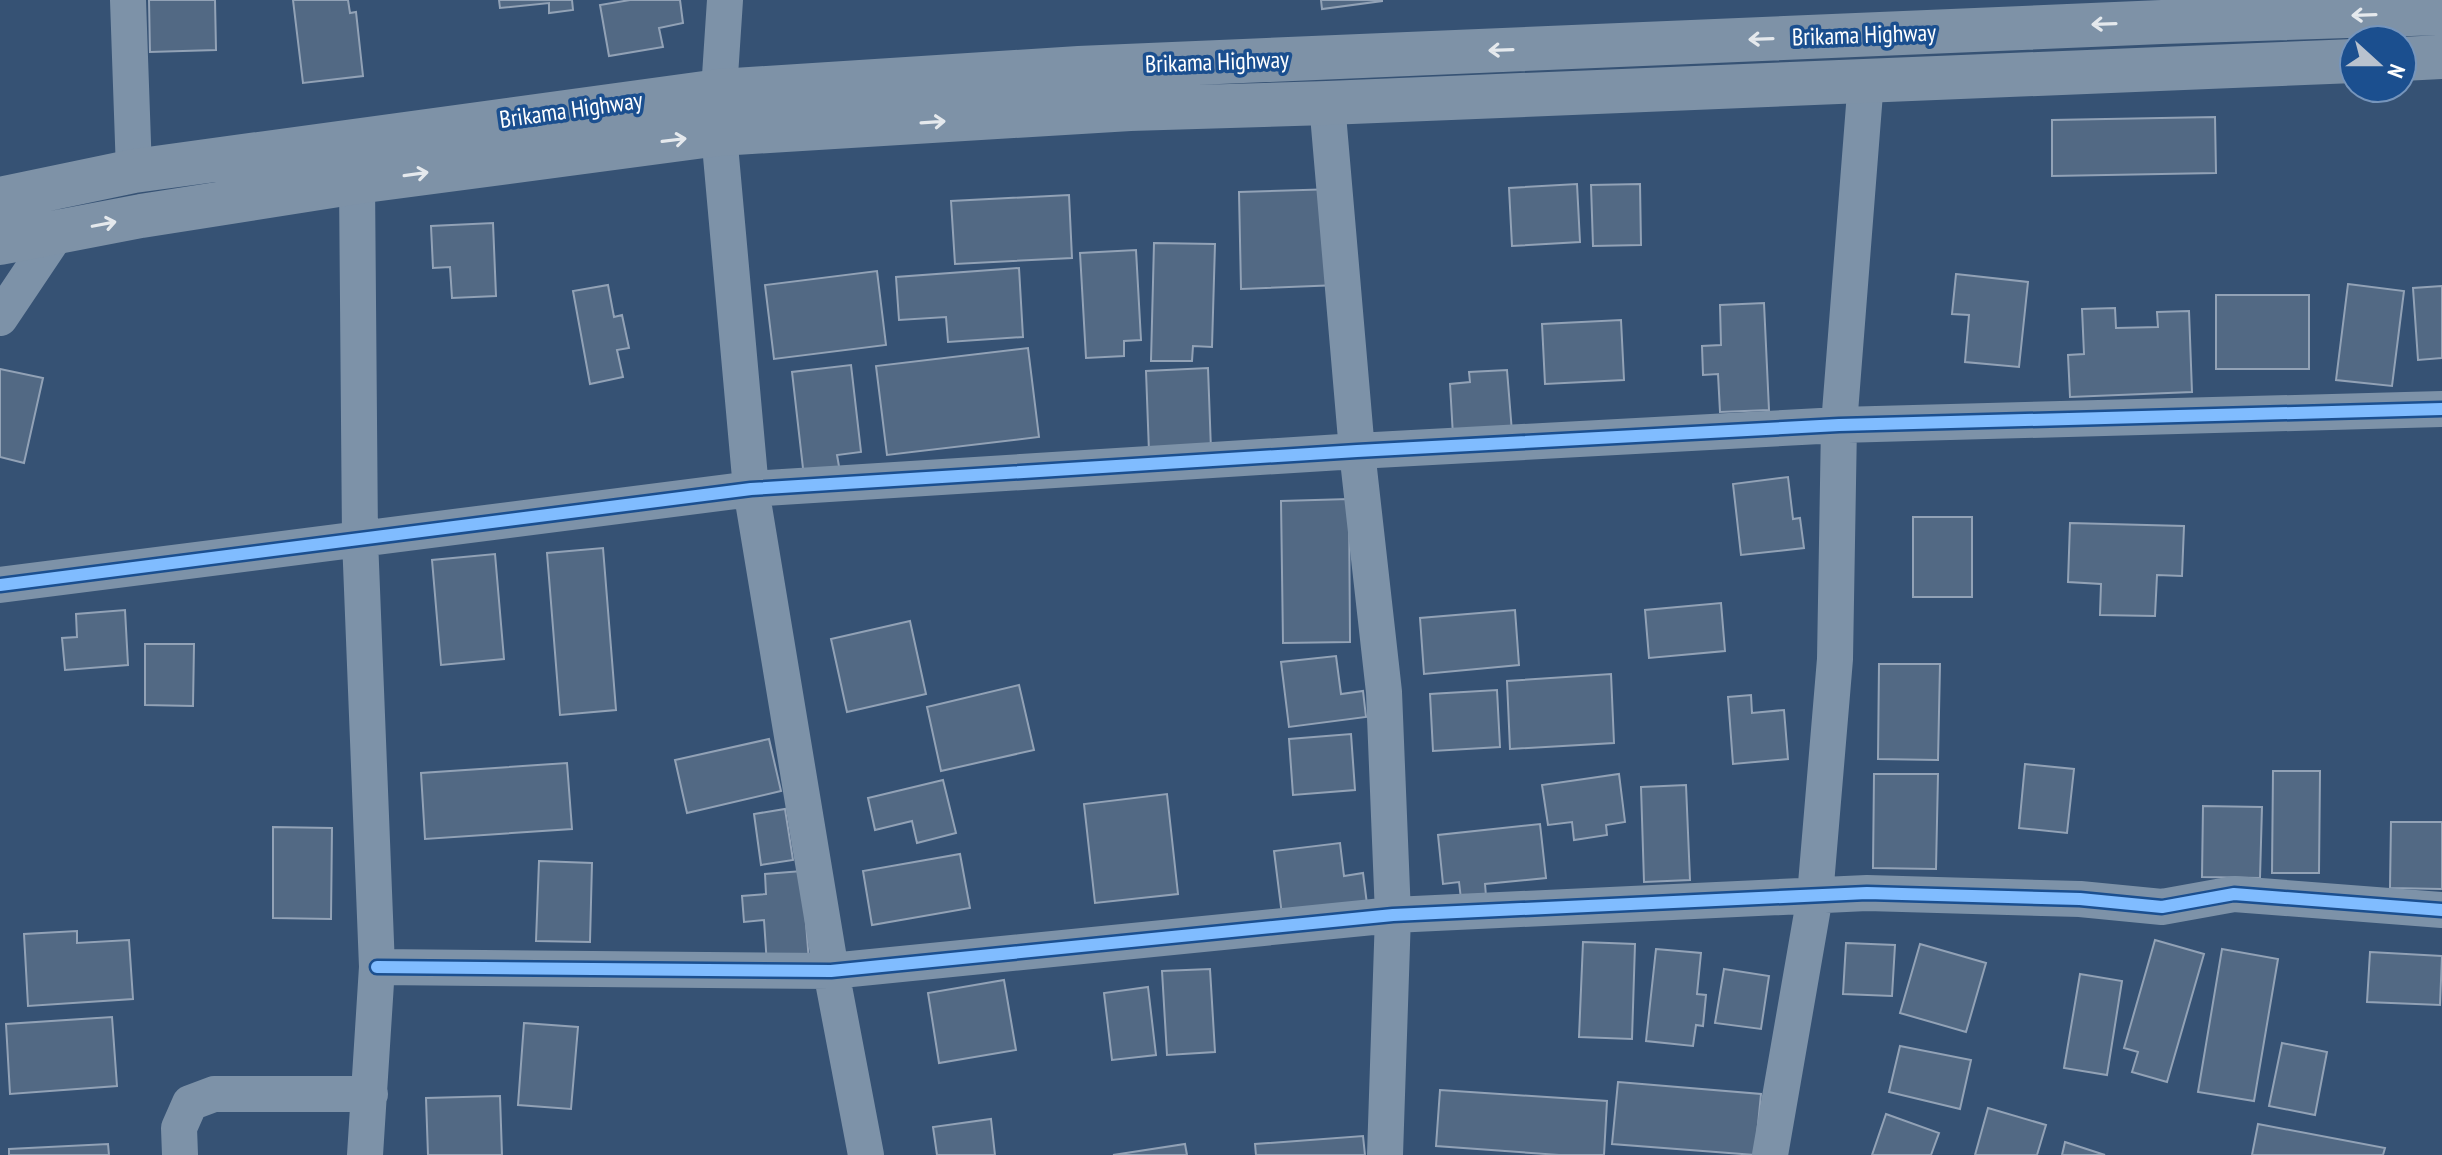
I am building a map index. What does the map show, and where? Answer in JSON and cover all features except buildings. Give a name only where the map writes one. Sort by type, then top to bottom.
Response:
[{"type":"highway","name":"Brikama Highway","points":[[0,199],[134,171],[719,91],[1095,67],[2161,11],[2442,13]]},
{"type":"highway","points":[[2418,58],[2442,57]]},
{"type":"highway","name":"Brikama Highway","points":[[0,243],[141,216],[357,182],[719,134],[1130,109],[2338,62]]},
{"type":"street","points":[[128,0],[134,171]]},
{"type":"street","points":[[725,0],[719,134],[751,489],[831,971],[866,1155]]},
{"type":"street","points":[[1770,1155],[1815,896],[1835,659],[1839,425],[1866,80]]},
{"type":"street","points":[[1327,103],[1357,451],[1384,692],[1393,915],[1385,1155]]},
{"type":"street","points":[[357,182],[360,539],[377,967],[365,1155]]},
{"type":"street","points":[[0,318],[57,233]]},
{"type":"street","points":[[0,585],[751,489],[1839,425],[2442,409]]},
{"type":"street","points":[[377,967],[831,971],[1393,915],[1867,893],[2080,899],[2162,907],[2234,894],[2442,910]]},
{"type":"street","points":[[180,1155],[179,1128],[190,1103],[214,1094],[370,1094]]},
{"type":"cycle path","points":[[0,585],[751,489],[1839,425],[2442,409]]},
{"type":"cycle path","points":[[377,967],[831,971],[1393,915],[1867,893],[2080,899],[2162,907],[2234,894],[2442,910]]}]
